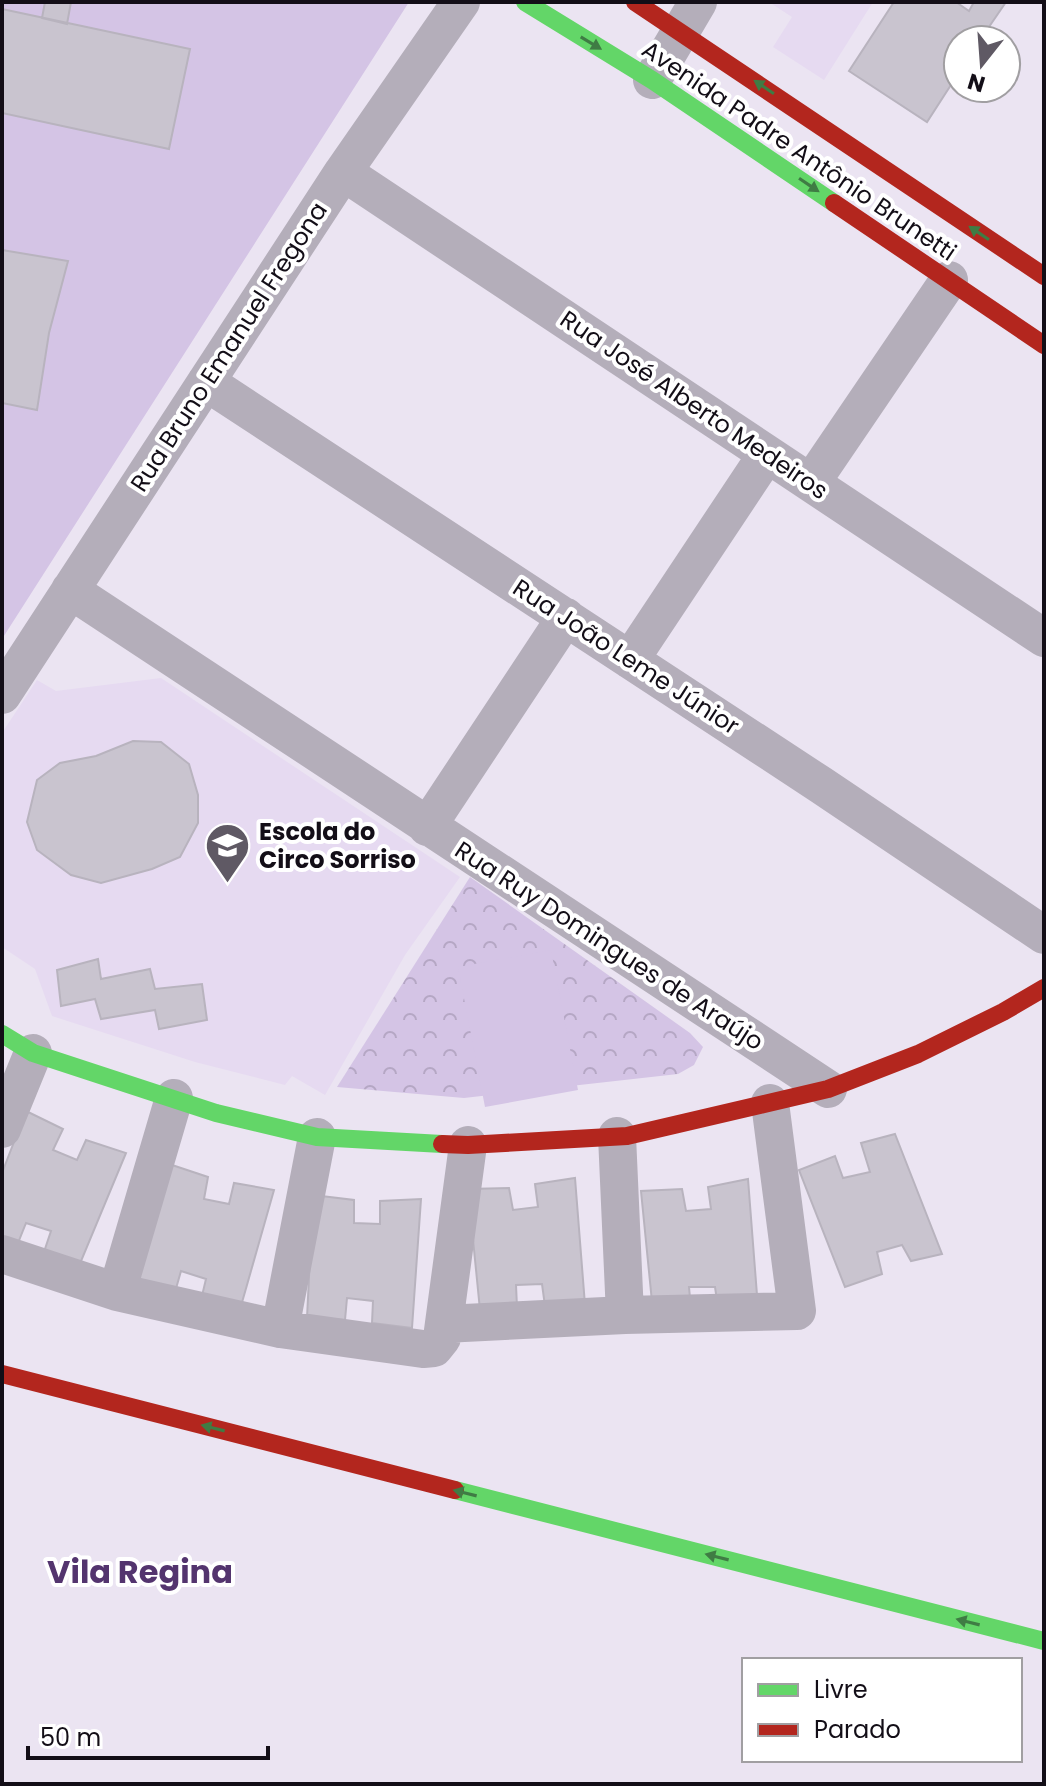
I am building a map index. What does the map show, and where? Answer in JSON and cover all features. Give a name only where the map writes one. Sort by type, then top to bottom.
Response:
[{"type":"street","name":"Rua Bruno Emanuel Fregona","points":[[2,695],[343,172],[461,2]]},
{"type":"street","name":"Avenida Padre Antônio Brunetti","points":[[525,2],[652,80],[1044,345]]},
{"type":"street","name":"Avenida Padre Antônio Brunetti","points":[[635,2],[689,16],[1044,276]]},
{"type":"street","points":[[652,80],[689,16]]},
{"type":"street","name":"Rua José Alberto Medeiros","points":[[343,172],[1044,638]]},
{"type":"street","points":[[811,483],[949,280]]},
{"type":"street","name":"Rua João Leme Júnior","points":[[206,382],[1044,935]]},
{"type":"street","points":[[630,660],[767,454]]},
{"type":"street","name":"Rua Ruy Domingues de Araújo","points":[[70,590],[828,1089]]},
{"type":"street","points":[[427,827],[566,617]]},
{"type":"street","points":[[2,1129],[18,1043],[216,1113],[317,1137],[468,1145],[617,1136],[828,1089],[918,1054],[1044,988]]},
{"type":"street","points":[[117,1292],[174,1098]]},
{"type":"street","points":[[444,1324],[797,1311],[770,1103]]},
{"type":"street","points":[[617,1136],[625,1315]]},
{"type":"street","points":[[280,1329],[317,1137]]},
{"type":"street","points":[[2,1254],[117,1292],[280,1329],[434,1348],[442,1338],[468,1145]]},
{"type":"street","points":[[2,1374],[1044,1641]]},
{"type":"shaded area","points":[[773,2],[873,2],[824,80],[773,47],[792,17]]},
{"type":"shaded area","name":"Escola do Circo Sorriso","points":[[161,678],[460,877],[405,955],[325,1095],[292,1076],[285,1085],[195,1062],[52,1016],[35,969],[2,947],[2,733],[37,680],[56,691]]},
{"type":"green space","points":[[2,2],[409,2],[2,639]]},
{"type":"green space","points":[[470,877],[690,1033],[703,1047],[694,1065],[678,1074],[464,1098],[337,1087]]},
{"type":"green space","points":[[551,950],[578,1090],[485,1107],[458,967]]},
{"type":"building","points":[[45,2],[71,2],[67,24],[42,18]]},
{"type":"building","points":[[894,2],[956,2],[969,11],[974,2],[1006,2],[991,24],[942,24],[942,99],[927,122],[849,71]]},
{"type":"building","points":[[2,9],[190,49],[169,149],[2,113]]},
{"type":"building","points":[[2,250],[68,261],[49,333],[37,410],[2,403]]},
{"type":"building","points":[[133,741],[161,742],[189,764],[198,795],[198,823],[180,857],[152,869],[101,883],[71,875],[37,850],[27,822],[37,780],[60,763],[96,756]]},
{"type":"building","points":[[98,959],[101,979],[150,969],[155,989],[202,984],[207,1020],[159,1029],[155,1010],[101,1019],[95,999],[61,1006],[57,970]]},
{"type":"building","points":[[26,1111],[63,1129],[53,1150],[77,1160],[86,1140],[126,1153],[79,1266],[44,1252],[51,1231],[26,1223],[18,1243],[2,1237],[2,1173]]},
{"type":"building","points":[[895,1134],[942,1254],[911,1261],[902,1245],[877,1252],[882,1274],[845,1287],[799,1170],[835,1156],[843,1178],[870,1172],[861,1143]]},
{"type":"building","points":[[169,1164],[208,1177],[204,1199],[229,1204],[234,1183],[274,1190],[239,1313],[201,1300],[206,1279],[181,1271],[175,1292],[138,1282]]},
{"type":"building","points":[[575,1178],[585,1305],[545,1306],[542,1284],[516,1285],[517,1307],[480,1310],[468,1189],[509,1188],[513,1210],[538,1207],[535,1184]]},
{"type":"building","points":[[748,1179],[758,1308],[718,1307],[715,1287],[689,1287],[691,1309],[653,1312],[641,1191],[682,1189],[686,1211],[711,1209],[708,1187]]},
{"type":"building","points":[[313,1195],[354,1200],[354,1223],[380,1224],[380,1201],[421,1199],[412,1328],[372,1323],[373,1301],[347,1298],[345,1320],[307,1318]]},
{"type":"traffic: fast","points":[[525,2],[652,80],[834,203]]},
{"type":"traffic: fast","points":[[2,1034],[33,1053],[216,1113],[317,1137],[442,1144]]},
{"type":"traffic: fast","points":[[455,1490],[1044,1641]]},
{"type":"traffic: jam","points":[[635,2],[1044,276]]},
{"type":"traffic: jam","points":[[834,203],[1044,345]]},
{"type":"traffic: jam","points":[[442,1144],[627,1136],[828,1089],[918,1054],[1044,988]]},
{"type":"traffic: jam","points":[[2,1374],[455,1490]]},
{"type":"place","name":"Escola do Circo Sorriso","points":[[228,885]]},
{"type":"district","name":"Vila Regina","points":[[140,1572]]}]
